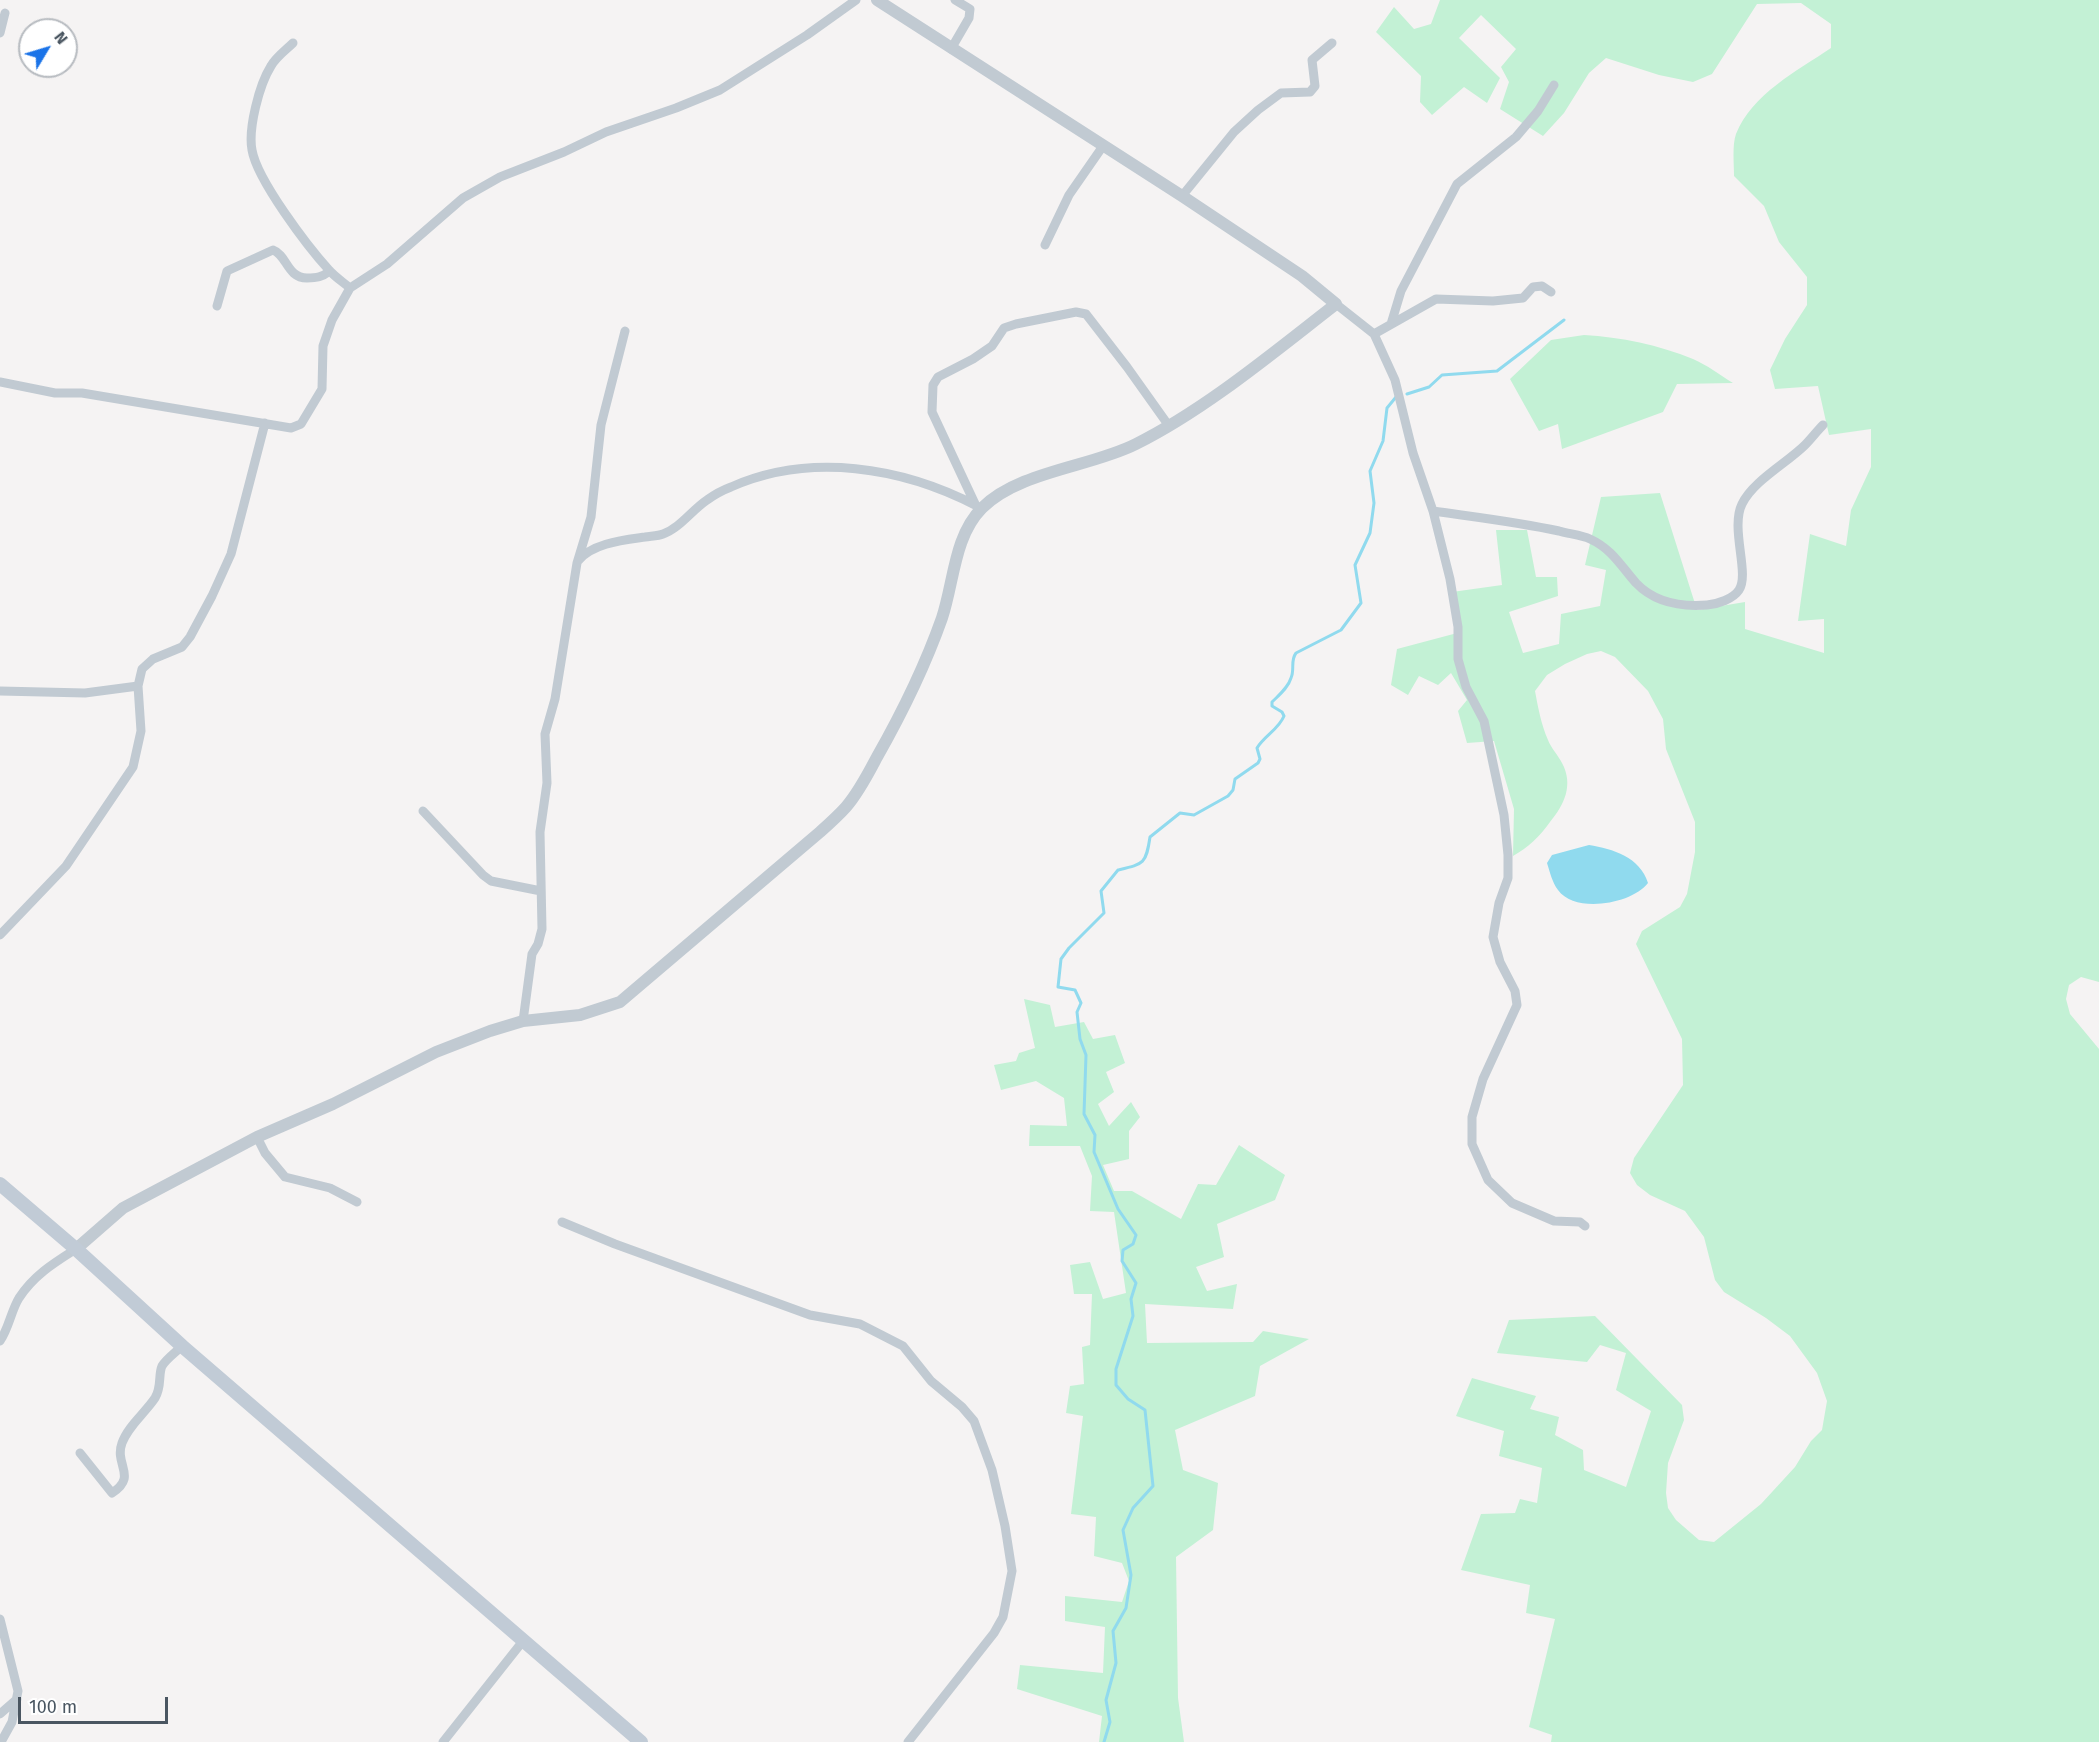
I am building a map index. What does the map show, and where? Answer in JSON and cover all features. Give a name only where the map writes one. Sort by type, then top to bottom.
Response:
[{"type":"main road","points":[[0,1184],[76,1249],[182,1346],[641,1742]]},
{"type":"street","points":[[0,382],[55,393],[82,393],[291,428],[301,424],[322,388],[323,346],[332,320],[350,288],[387,264],[463,198],[500,177],[564,152],[606,132],[720,90],[807,35],[856,0]]},
{"type":"street","points":[[877,0],[1302,276],[1374,334],[1395,380],[1413,453],[1433,511],[1450,579],[1458,627],[1458,659],[1466,687],[1485,721],[1504,815],[1508,878],[1499,903],[1492,937],[1500,962],[1515,991],[1517,1005],[1483,1079],[1472,1117],[1472,1144],[1488,1180],[1512,1203],[1554,1221],[1580,1222],[1584,1226]]},
{"type":"street","points":[[951,49],[969,18],[970,9],[955,0]]},
{"type":"street","points":[[0,33],[4,13]]},
{"type":"street","points":[[293,43],[272,64],[264,79],[252,123],[252,150],[261,174],[281,207],[330,271],[350,288]]},
{"type":"street","points":[[1182,196],[1234,132],[1258,110],[1281,93],[1310,92],[1316,86],[1312,60],[1332,43]]},
{"type":"street","points":[[1391,324],[1401,291],[1457,184],[1516,137],[1538,111],[1554,85]]},
{"type":"street","points":[[1045,245],[1069,195],[1103,146]]},
{"type":"street","points":[[218,306],[227,271],[273,249],[294,275],[301,278],[321,277],[330,271]]},
{"type":"street","points":[[1374,334],[1436,299],[1493,301],[1523,298],[1533,287],[1542,286],[1551,292]]},
{"type":"street","points":[[0,1341],[5,1334],[18,1299],[41,1270],[76,1249],[123,1208],[256,1137],[333,1104],[436,1052],[523,1021],[580,1015],[620,1002],[710,927],[846,807],[859,789],[907,703],[942,617],[957,559],[968,528],[979,507],[1017,485],[1133,446],[1169,426],[1260,363],[1336,304]]},
{"type":"street","points":[[979,507],[932,412],[933,385],[938,377],[973,359],[992,346],[1004,328],[1076,312],[1086,314],[1169,426]]},
{"type":"street","points":[[523,1021],[532,954],[538,944],[542,929],[540,832],[547,783],[545,734],[555,699],[577,563],[591,516],[601,425],[625,331]]},
{"type":"street","points":[[0,935],[66,866],[134,767],[141,731],[138,686],[142,669],[153,659],[182,647],[212,596],[231,554],[265,423]]},
{"type":"street","points":[[1433,511],[1544,528],[1589,538],[1606,548],[1621,562],[1637,584],[1659,600],[1688,606],[1717,604],[1734,595],[1741,588],[1737,522],[1742,504],[1777,466],[1804,446],[1823,425]]},
{"type":"street","points":[[577,563],[583,555],[602,545],[663,534],[715,495],[731,487],[782,470],[814,466],[881,471],[945,490],[979,507]]},
{"type":"street","points":[[0,691],[85,693],[138,686]]},
{"type":"street","points":[[423,811],[491,881],[541,891]]},
{"type":"street","points":[[256,1137],[265,1153],[285,1177],[330,1188],[357,1202]]},
{"type":"street","points":[[562,1222],[615,1244],[810,1315],[860,1324],[903,1346],[931,1380],[963,1407],[974,1421],[992,1470],[1005,1526],[1012,1571],[1004,1617],[994,1633],[908,1742]]},
{"type":"street","points":[[80,1453],[112,1493],[123,1485],[126,1478],[119,1452],[122,1442],[155,1398],[163,1365],[182,1346]]},
{"type":"street","points":[[0,1619],[18,1691],[12,1722],[1,1742]]},
{"type":"street","points":[[442,1742],[523,1641]]},
{"type":"street","points":[[0,1714],[17,1700]]},
{"type":"green space","points":[[1440,0],[2099,0],[2099,982],[2081,977],[2069,985],[2066,999],[2070,1014],[2099,1049],[2099,1742],[1551,1742],[1552,1735],[1529,1727],[1555,1619],[1526,1613],[1530,1585],[1461,1570],[1481,1514],[1515,1513],[1520,1499],[1537,1503],[1542,1468],[1499,1456],[1504,1431],[1456,1416],[1472,1378],[1536,1396],[1530,1409],[1559,1417],[1555,1435],[1583,1450],[1584,1470],[1626,1487],[1651,1411],[1616,1390],[1626,1353],[1600,1345],[1587,1362],[1497,1353],[1509,1320],[1595,1316],[1682,1405],[1684,1420],[1668,1463],[1666,1493],[1668,1508],[1676,1520],[1699,1540],[1714,1542],[1761,1504],[1795,1467],[1811,1441],[1822,1430],[1827,1401],[1817,1373],[1790,1336],[1724,1292],[1715,1280],[1704,1237],[1685,1211],[1650,1195],[1637,1185],[1630,1173],[1634,1158],[1683,1085],[1682,1039],[1636,944],[1642,931],[1680,907],[1687,894],[1695,852],[1695,822],[1666,749],[1663,719],[1648,691],[1615,657],[1601,651],[1587,654],[1547,675],[1535,691],[1543,728],[1566,771],[1566,794],[1559,809],[1538,837],[1513,856],[1514,809],[1494,741],[1467,743],[1458,711],[1467,700],[1451,673],[1438,685],[1419,676],[1408,695],[1391,685],[1397,649],[1461,632],[1452,592],[1502,585],[1496,530],[1527,530],[1536,577],[1557,577],[1558,596],[1509,612],[1523,653],[1559,644],[1561,614],[1600,606],[1606,570],[1585,565],[1601,497],[1660,493],[1697,610],[1745,602],[1745,629],[1824,653],[1824,619],[1798,621],[1810,534],[1846,546],[1851,510],[1871,467],[1871,429],[1829,435],[1818,386],[1775,389],[1770,370],[1785,339],[1807,305],[1807,277],[1779,242],[1764,206],[1734,176],[1735,138],[1743,120],[1764,95],[1831,48],[1831,24],[1801,3],[1757,4],[1712,74],[1693,82],[1659,75],[1606,58],[1589,73],[1564,113],[1543,136],[1500,109],[1509,82],[1501,67],[1516,49],[1481,15],[1459,38],[1500,78],[1487,103],[1464,87],[1432,115],[1420,102],[1421,76],[1376,32],[1394,7],[1414,29],[1431,24]]},
{"type":"green space","points":[[1584,335],[1626,340],[1680,354],[1698,361],[1733,383],[1677,384],[1663,412],[1562,449],[1558,424],[1539,431],[1510,379],[1551,340]]},
{"type":"green space","points":[[1024,999],[1050,1005],[1055,1027],[1084,1022],[1093,1039],[1115,1035],[1125,1063],[1106,1072],[1114,1092],[1098,1104],[1109,1126],[1131,1102],[1140,1117],[1129,1131],[1129,1159],[1103,1165],[1114,1191],[1132,1191],[1181,1219],[1198,1184],[1216,1185],[1239,1145],[1285,1175],[1275,1200],[1217,1224],[1224,1257],[1196,1267],[1207,1291],[1237,1284],[1233,1309],[1145,1304],[1147,1343],[1253,1342],[1263,1331],[1309,1339],[1260,1366],[1255,1396],[1175,1430],[1183,1470],[1218,1483],[1213,1530],[1176,1557],[1178,1698],[1184,1742],[1099,1742],[1102,1716],[1017,1689],[1020,1665],[1103,1673],[1105,1627],[1065,1621],[1065,1596],[1122,1602],[1129,1581],[1122,1563],[1094,1556],[1096,1517],[1071,1514],[1083,1416],[1066,1413],[1070,1386],[1084,1384],[1082,1347],[1090,1345],[1092,1294],[1074,1294],[1070,1265],[1090,1262],[1103,1299],[1126,1293],[1114,1212],[1090,1211],[1092,1176],[1080,1146],[1029,1146],[1030,1125],[1067,1126],[1064,1098],[1036,1081],[1001,1090],[994,1065],[1016,1061],[1019,1053],[1035,1048]]},
{"type":"water","points":[[1589,845],[1616,852],[1632,861],[1639,867],[1648,883],[1630,896],[1617,901],[1590,904],[1566,897],[1556,887],[1547,863],[1552,855]]},
{"type":"waterway","points":[[1407,394],[1429,387],[1442,375],[1497,371],[1564,320]]},
{"type":"waterway","points":[[1104,1742],[1110,1722],[1106,1700],[1116,1663],[1113,1631],[1126,1608],[1131,1575],[1123,1530],[1133,1508],[1153,1486],[1145,1410],[1128,1399],[1116,1385],[1116,1369],[1133,1316],[1131,1299],[1136,1283],[1122,1261],[1123,1250],[1133,1244],[1136,1235],[1118,1209],[1094,1152],[1095,1135],[1084,1114],[1086,1055],[1080,1039],[1077,1012],[1081,1003],[1075,990],[1058,987],[1061,959],[1104,913],[1101,891],[1118,870],[1138,864],[1145,858],[1150,837],[1180,813],[1194,815],[1228,796],[1233,790],[1235,779],[1258,763],[1260,759],[1257,748],[1279,725],[1284,716],[1272,706],[1272,702],[1290,682],[1296,653],[1341,630],[1361,603],[1355,565],[1370,533],[1374,503],[1370,471],[1383,441],[1387,408],[1396,397]]}]
